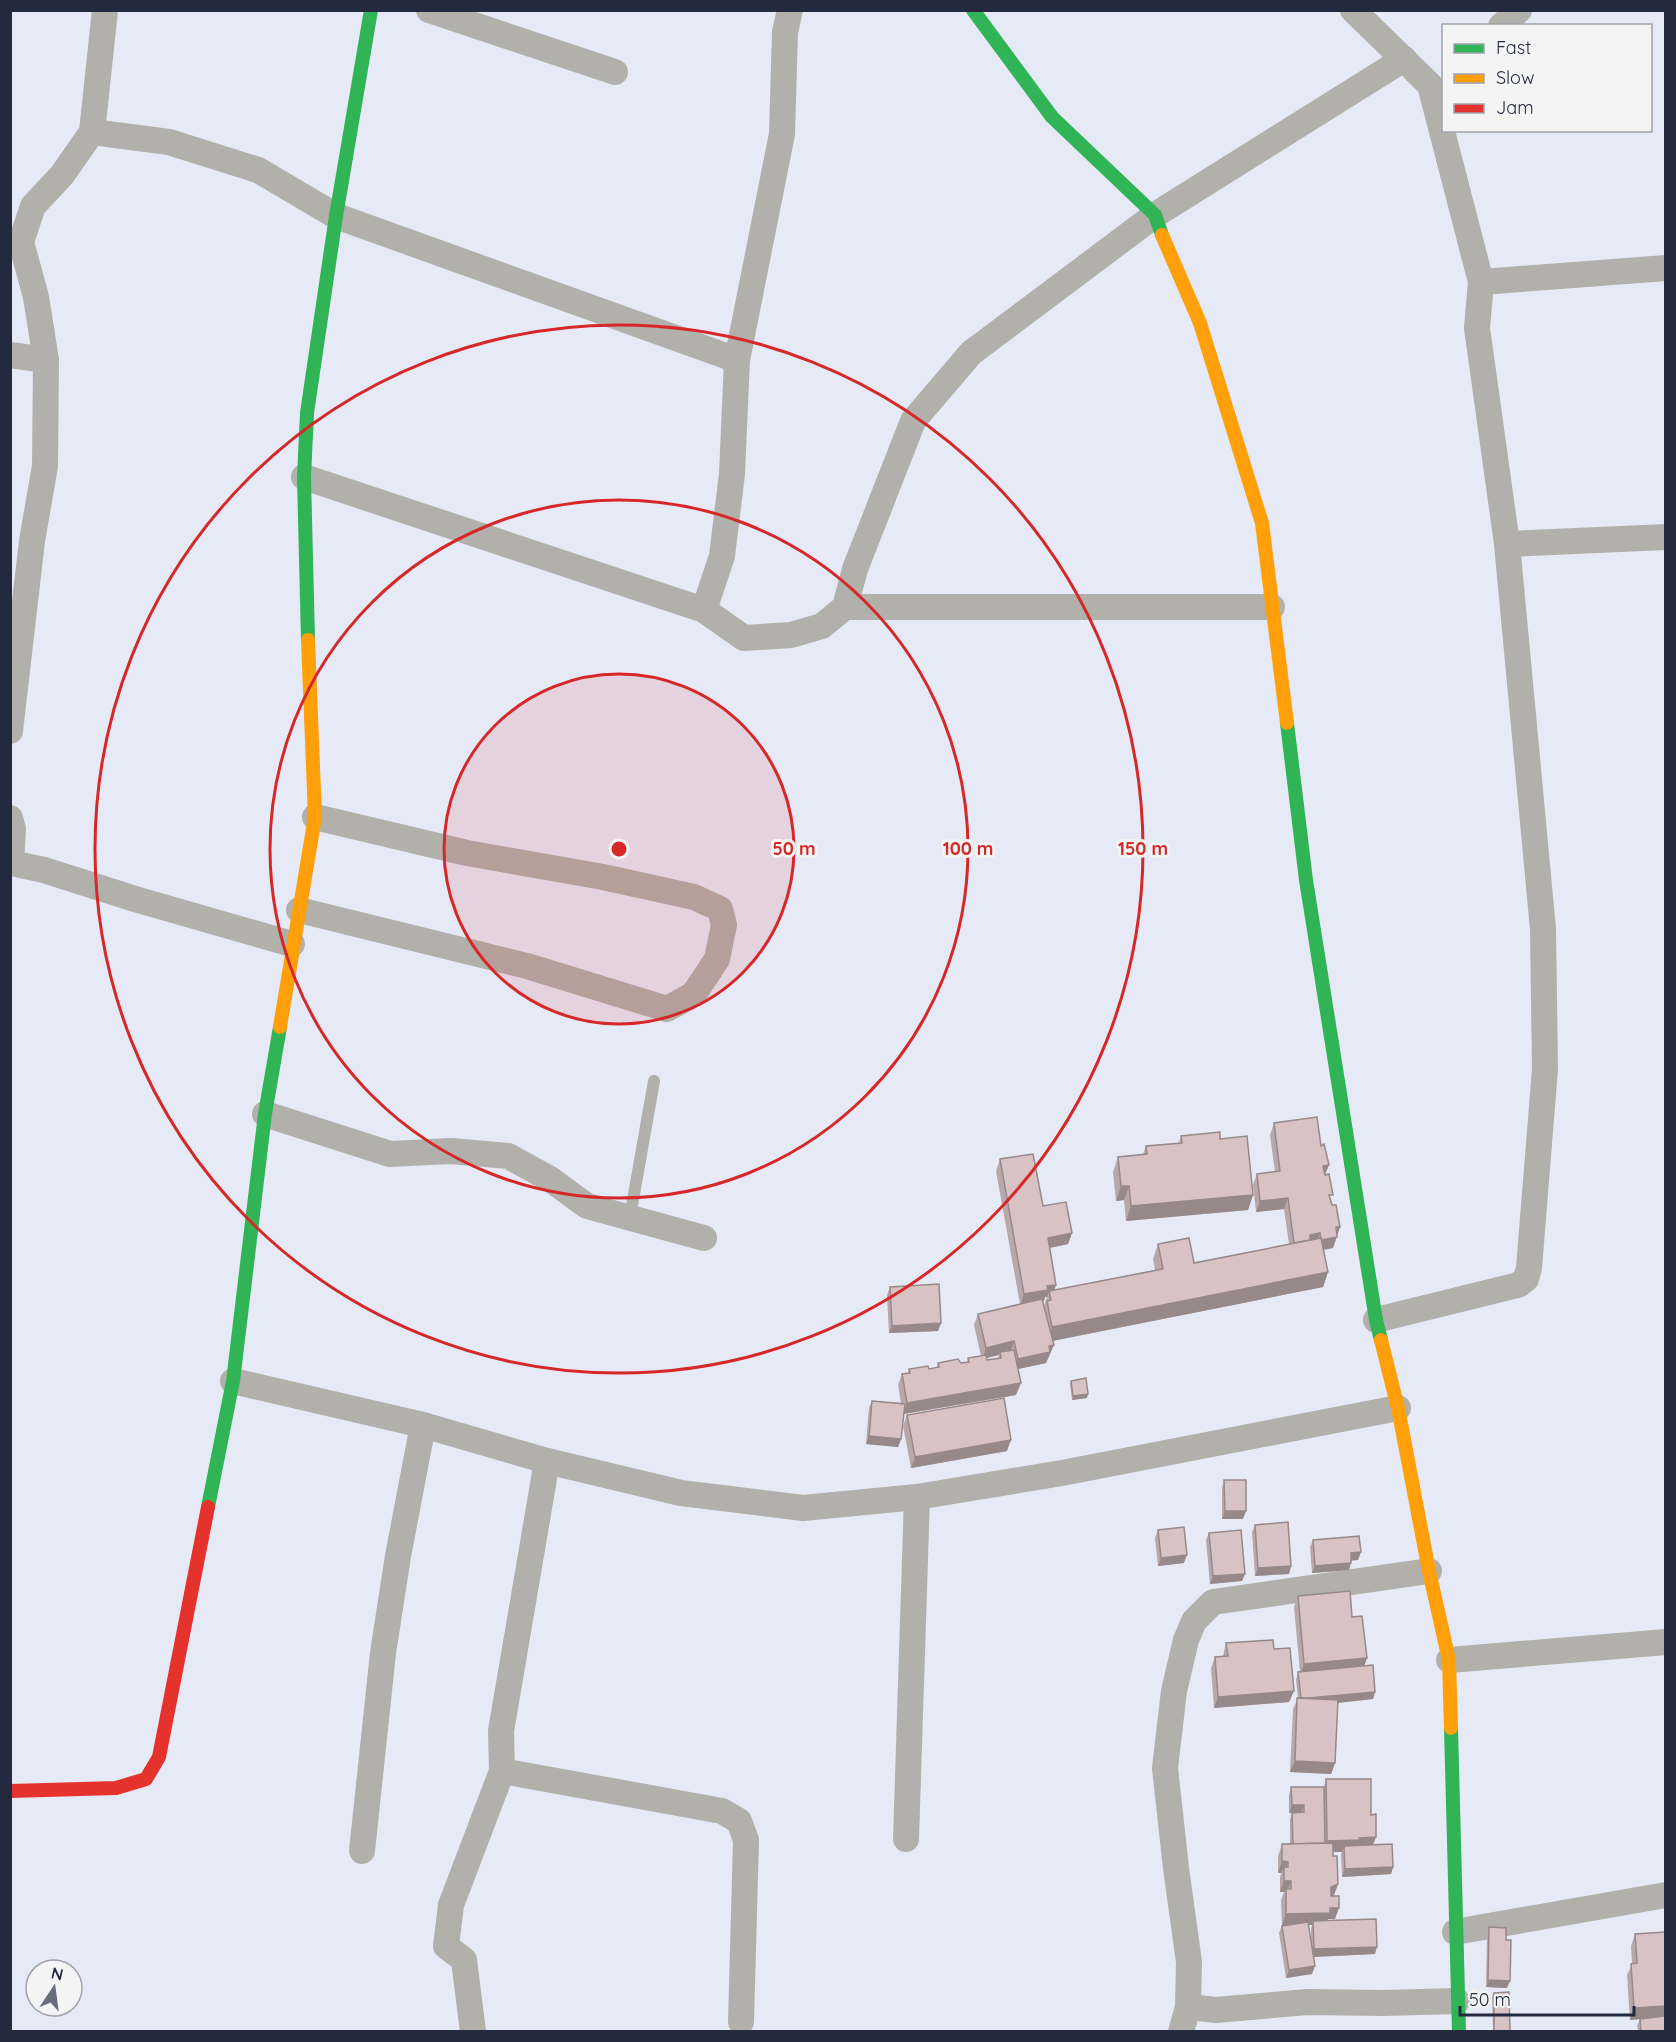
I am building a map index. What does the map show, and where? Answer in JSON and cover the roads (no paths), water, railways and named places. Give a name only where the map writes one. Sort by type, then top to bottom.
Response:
[{"type":"street","points":[[10,731],[17,615],[45,466],[46,360],[36,297],[16,240],[33,206],[62,175],[92,132],[105,10]]},
{"type":"street","points":[[10,1791],[116,1788],[146,1779],[159,1757],[233,1381],[265,1114],[315,817],[309,709],[304,477],[307,413],[336,216],[371,10]]},
{"type":"street","points":[[429,10],[615,72]]},
{"type":"street","points":[[704,610],[722,556],[732,474],[737,360],[782,134],[785,32],[790,10]]},
{"type":"street","points":[[973,10],[1052,117],[1155,215],[1200,323],[1262,523],[1306,880],[1377,1320],[1398,1408],[1449,1660],[1459,2031]]},
{"type":"street","points":[[1353,10],[1404,59],[1437,80],[1442,103]]},
{"type":"street","points":[[1503,24],[1519,10]]},
{"type":"street","points":[[304,477],[704,610],[744,638],[791,635],[822,626],[845,608],[859,560],[913,421],[970,353],[1155,215],[1404,59]]},
{"type":"street","points":[[92,132],[170,142],[258,170],[336,216],[737,360]]},
{"type":"street","points":[[1377,1320],[1518,1285],[1526,1279],[1529,1268],[1545,1069],[1543,929],[1507,544],[1476,328],[1480,282],[1448,132]]},
{"type":"street","points":[[1480,282],[1665,268]]},
{"type":"street","points":[[10,355],[46,360]]},
{"type":"street","points":[[1507,544],[1665,537]]},
{"type":"street","points":[[845,608],[1272,607]]},
{"type":"street","points":[[299,910],[527,966],[667,1009],[694,994],[717,959],[724,925],[720,909],[694,897],[603,877],[467,853],[315,817]]},
{"type":"street","points":[[10,818],[13,828],[11,864],[44,870],[292,944]]},
{"type":"street","points":[[265,1114],[390,1154],[451,1151],[508,1156],[550,1179],[587,1206],[704,1238]]},
{"type":"street","points":[[233,1381],[423,1425],[547,1461],[681,1493],[803,1508],[917,1497],[1062,1473],[1398,1408]]},
{"type":"street","points":[[362,1851],[382,1653],[423,1425]]},
{"type":"street","points":[[473,2031],[464,1960],[446,1946],[452,1905],[502,1771],[501,1731],[547,1461]]},
{"type":"street","points":[[906,1839],[917,1497]]},
{"type":"street","points":[[1429,1570],[1213,1602],[1194,1621],[1186,1640],[1174,1691],[1165,1768],[1189,1962],[1184,2019],[1216,2010],[1308,2002],[1457,2001]]},
{"type":"street","points":[[1449,1660],[1665,1642]]},
{"type":"street","points":[[502,1771],[722,1811],[739,1821],[746,1840],[741,2022]]},
{"type":"street","points":[[1455,1932],[1665,1895]]},
{"type":"lane","points":[[630,1218],[654,1082]]}]
